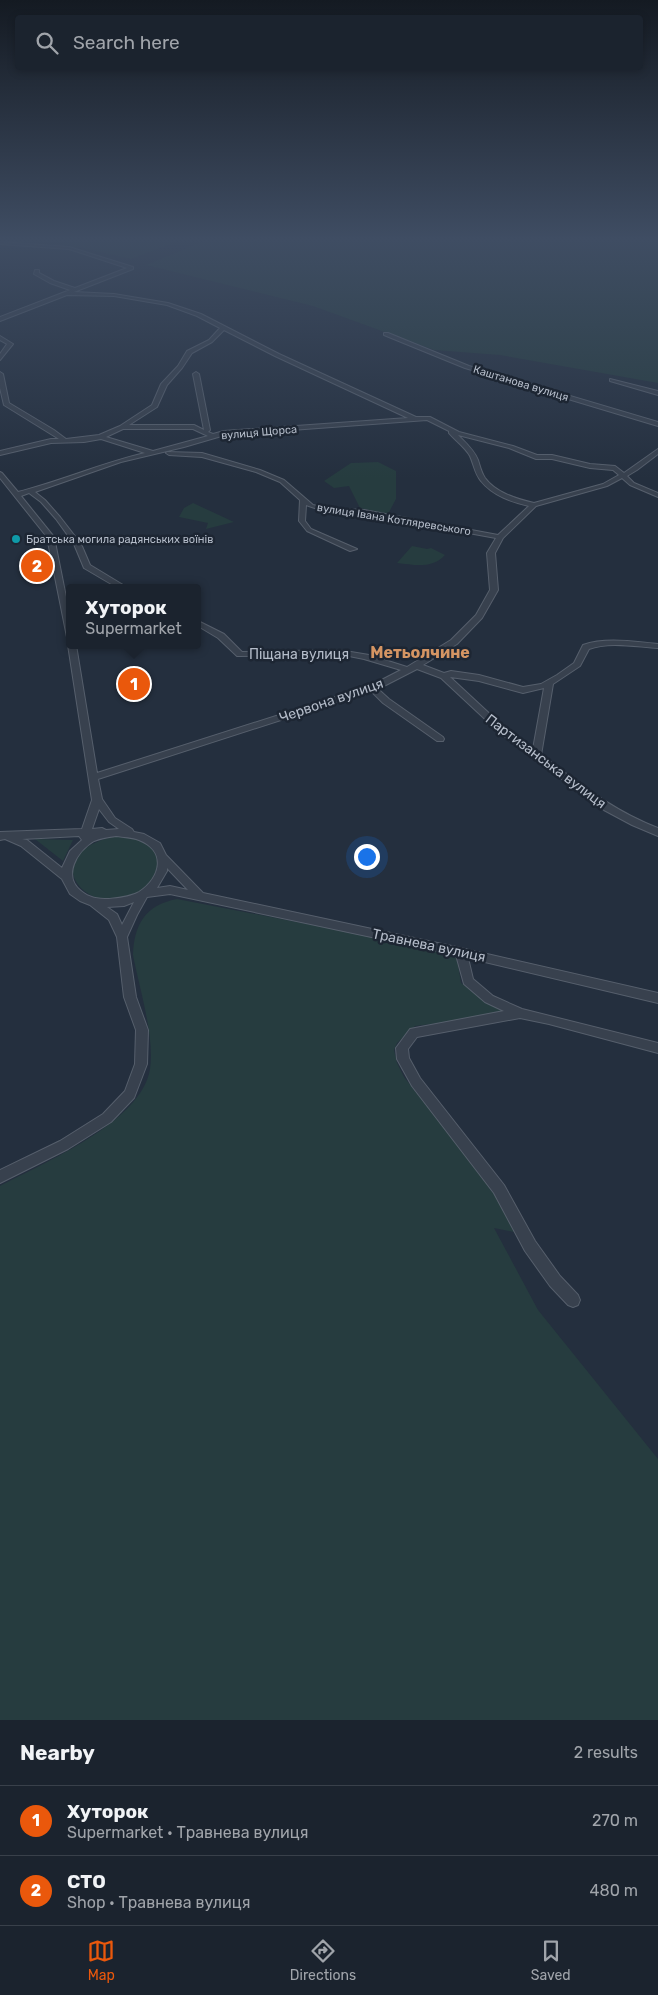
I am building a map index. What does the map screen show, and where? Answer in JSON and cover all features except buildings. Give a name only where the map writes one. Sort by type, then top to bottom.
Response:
[{"type":"street","points":[[202,317],[293,363],[417,419]]},
{"type":"street","points":[[101,437],[122,427],[156,406],[164,384],[180,367],[189,352],[211,342],[223,328]]},
{"type":"street","name":"Каштанова вулиця","points":[[386,334],[467,366],[658,424]]},
{"type":"street","points":[[0,338],[10,344],[0,358]]},
{"type":"street","points":[[0,374],[6,404],[64,440]]},
{"type":"street","points":[[196,374],[207,430]]},
{"type":"street","points":[[612,380],[658,393]]},
{"type":"street","name":"вулиця Щорса","points":[[16,495],[119,461],[154,454],[224,433],[428,418],[447,429],[469,450],[474,457],[478,473],[489,485],[510,498],[534,505]]},
{"type":"street","points":[[122,427],[194,427],[224,433]]},
{"type":"street","points":[[194,427],[212,436]]},
{"type":"street","name":"вулиця Щорса","points":[[447,429],[510,447],[536,457],[615,468],[632,484],[658,495]]},
{"type":"street","name":"вулиця Івана Котляревського","points":[[0,452],[64,440],[84,440],[101,437],[154,454],[175,453],[202,456],[243,466],[282,481],[311,506],[326,510],[374,514],[500,537]]},
{"type":"street","name":"Червона вулиця","points":[[94,777],[104,772],[373,688],[412,668],[454,642],[479,616],[494,590],[491,553],[500,537],[534,505],[582,493],[623,476],[656,454]]},
{"type":"street","points":[[0,476],[50,536],[66,615]]},
{"type":"street","points":[[30,491],[43,501],[58,518],[77,544],[86,566],[117,584]]},
{"type":"street","points":[[303,500],[302,521],[309,530],[353,549]]},
{"type":"street","name":"Піщана вулиця","points":[[201,624],[216,631],[232,644],[240,654],[259,656],[279,653],[338,652],[359,654],[444,676]]},
{"type":"street","points":[[444,676],[451,674],[479,678],[522,690],[549,683],[576,664],[586,647],[594,644],[612,643],[658,646]]},
{"type":"street","points":[[73,649],[98,800],[112,820],[123,828],[148,838],[156,844],[164,858],[199,895]]},
{"type":"street","name":"Партизанська вулиця","points":[[444,676],[503,731],[607,808],[634,824],[658,832]]},
{"type":"street","points":[[536,755],[549,683]]},
{"type":"street","points":[[373,688],[386,701],[440,739]]},
{"type":"street","points":[[0,1177],[64,1145],[107,1118],[130,1094],[141,1064],[142,1030],[130,997],[122,937],[114,917],[94,902],[81,897],[70,888],[66,876],[67,864],[86,832],[98,800]]},
{"type":"street","points":[[2,836],[86,832],[134,833]]},
{"type":"street","points":[[78,847],[95,837],[116,832]]},
{"type":"street","points":[[2,836],[24,843],[66,876]]},
{"type":"street","points":[[122,937],[132,914],[144,894],[156,883],[161,875],[164,858]]},
{"type":"street","name":"Травнева вулиця","points":[[144,894],[170,890],[199,895],[461,952],[658,998]]},
{"type":"street","points":[[94,902],[121,903],[144,894]]},
{"type":"street","points":[[461,952],[468,981],[489,998],[520,1013],[658,1048]]},
{"type":"street","points":[[520,1013],[414,1033],[402,1048],[402,1059],[416,1082],[499,1189],[530,1246],[573,1300]]},
{"type":"green space","points":[[344,317],[658,317],[658,383],[500,355],[434,350]]},
{"type":"green space","points":[[378,462],[396,471],[396,499],[388,514],[360,508],[349,486],[334,488],[324,481],[351,463]]},
{"type":"green space","points":[[193,503],[234,522],[206,529],[208,523],[179,517],[184,508]]},
{"type":"green space","points":[[412,546],[431,548],[445,555],[435,562],[423,565],[397,563]]},
{"type":"green space","points":[[116,836],[131,837],[146,843],[156,854],[158,861],[155,875],[150,882],[131,896],[112,901],[94,897],[80,887],[73,874],[75,860],[89,846]]},
{"type":"green space","points":[[35,839],[73,840],[63,861]]},
{"type":"green space","points":[[177,899],[447,951],[457,959],[461,983],[507,1015],[415,1026],[397,1043],[394,1050],[397,1063],[404,1077],[484,1178],[519,1233],[494,1228],[538,1310],[658,1459],[658,1720],[0,1720],[0,1186],[88,1139],[129,1106],[143,1088],[150,1069],[151,1056],[146,1012],[133,955],[134,944],[139,926],[149,911],[166,902]]},
{"type":"place","name":"Братська могила радянських воїнів","points":[[16,539]]},
{"type":"place","name":"СТО","points":[[37,566]]},
{"type":"place","name":"Хуторок","points":[[134,684]]},
{"type":"district","name":"Метьолчине","points":[[420,652]]}]
